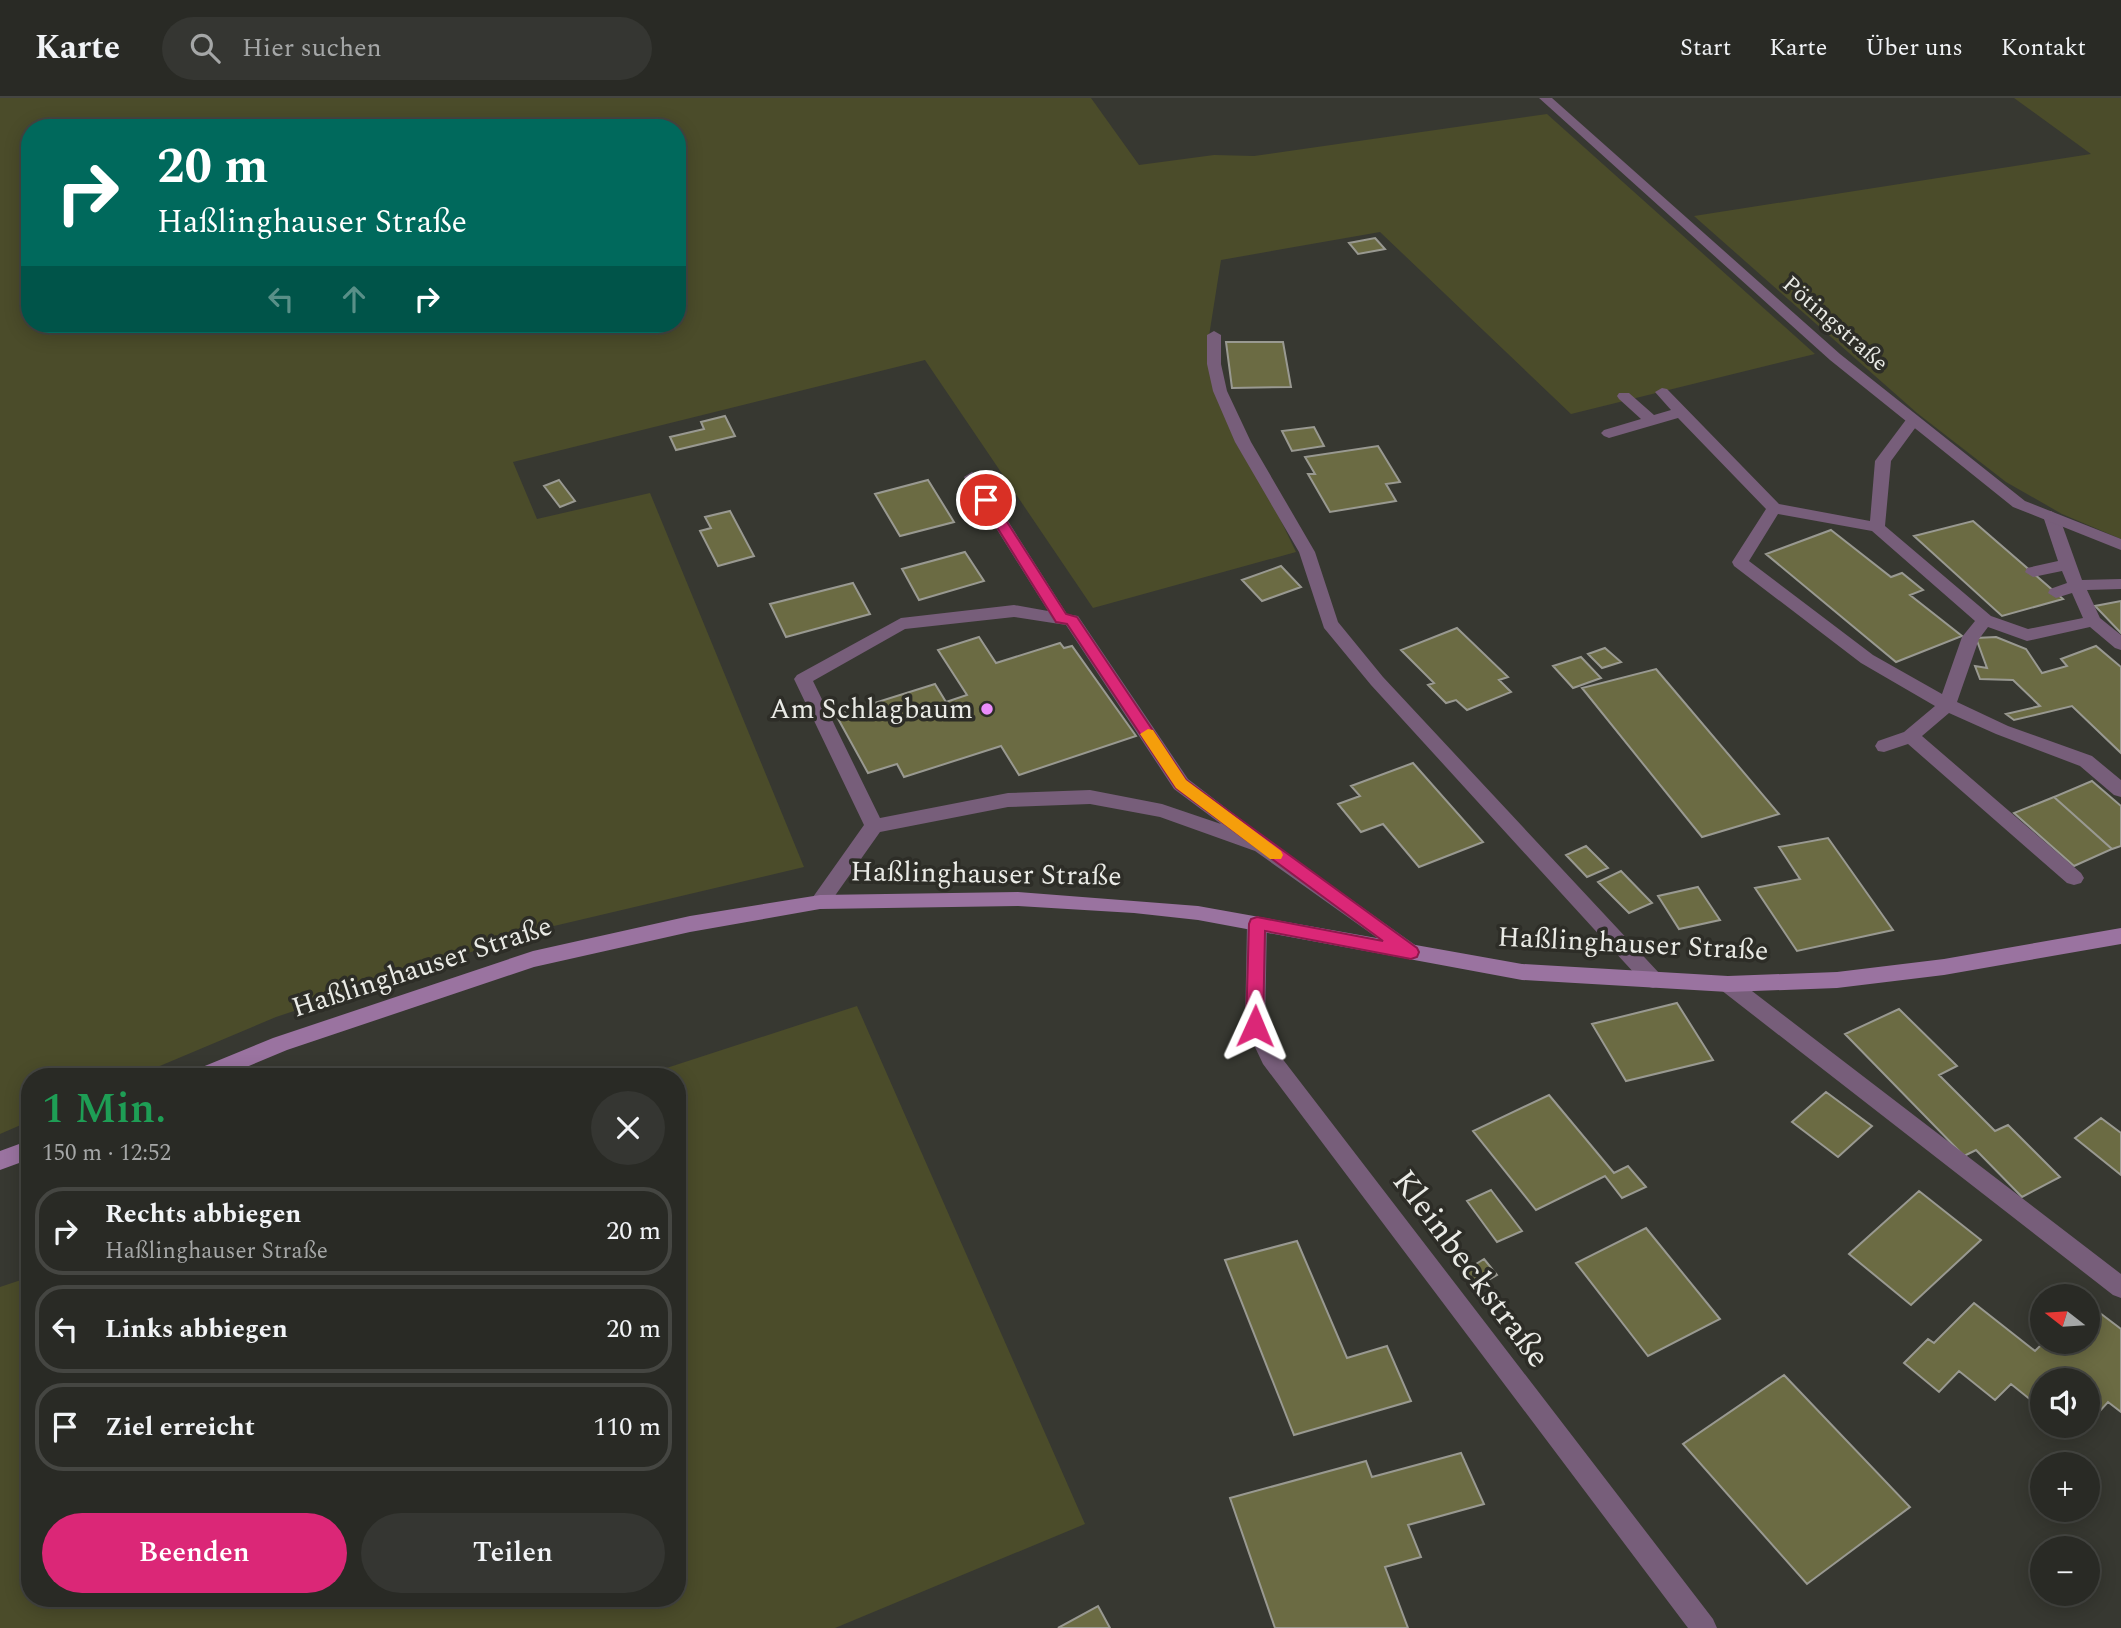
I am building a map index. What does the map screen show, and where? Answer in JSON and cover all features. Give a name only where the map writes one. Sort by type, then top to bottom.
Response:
[{"type":"main road","name":"Haßlinghauser Straße","points":[[222,1068],[280,1044],[533,958],[691,924],[820,902],[1018,899],[1134,906],[1198,913],[1522,972],[1728,984],[1864,977],[1944,967],[2121,936]]},
{"type":"main road","points":[[0,1161],[21,1153]]},
{"type":"street","name":"Pötingstraße","points":[[1545,98],[1835,357],[2019,503],[2121,545]]},
{"type":"street","points":[[1214,335],[1214,365],[1220,391],[1243,442],[1307,552],[1330,624],[1377,681],[1653,979]]},
{"type":"street","points":[[1662,392],[1774,508],[1877,527],[1985,620],[2027,635],[2093,621]]},
{"type":"street","points":[[1624,396],[1652,421]]},
{"type":"street","points":[[1609,433],[1682,412]]},
{"type":"street","points":[[1877,527],[1883,461],[1913,420]]},
{"type":"street","points":[[972,477],[1061,618]]},
{"type":"street","points":[[1774,508],[1740,562],[1867,659],[1947,705],[2002,730],[2086,761],[2121,790]]},
{"type":"street","points":[[2050,516],[2067,564],[2093,621],[2121,644]]},
{"type":"street","points":[[2033,572],[2067,564]]},
{"type":"street","points":[[2056,593],[2077,585],[2121,584]]},
{"type":"street","points":[[874,826],[803,679],[901,624],[1014,611],[1072,620],[1181,784],[1262,846],[1411,952]]},
{"type":"street","points":[[1884,747],[1910,736],[1947,705],[1971,637],[1985,620]]},
{"type":"street","points":[[1910,736],[2074,878]]},
{"type":"street","points":[[820,902],[874,826],[1008,800],[1090,797],[1162,811],[1262,846]]},
{"type":"street","name":"Kleinbeckstraße","points":[[1257,924],[1255,1026],[1270,1058],[1704,1628]]},
{"type":"street","points":[[1728,984],[2121,1288]]},
{"type":"green space","points":[[0,98],[1091,98],[1139,165],[1214,155],[1254,156],[1547,114],[1815,354],[1571,414],[1380,232],[1221,260],[1209,336],[1215,393],[1237,445],[1270,498],[1296,552],[1093,608],[925,360],[513,462],[537,519],[650,493],[804,867],[537,930],[276,1017],[155,1068],[21,1068],[21,1125],[0,1134]]},
{"type":"green space","points":[[2014,98],[2121,98],[2121,539],[2062,514],[2006,482],[1917,413],[1694,216],[2091,154]]},
{"type":"green space","points":[[857,1006],[1085,1524],[835,1628],[0,1628],[0,1287],[21,1280],[21,1607],[686,1607],[686,1068],[667,1068]]},
{"type":"building","points":[[1375,238],[1385,249],[1358,254],[1349,243]]},
{"type":"building","points":[[1226,342],[1283,342],[1291,387],[1232,388]]},
{"type":"building","points":[[725,416],[735,436],[676,450],[670,437],[704,429],[701,422]]},
{"type":"building","points":[[1314,427],[1324,446],[1292,451],[1282,431]]},
{"type":"building","points":[[1378,446],[1400,482],[1386,484],[1396,501],[1330,512],[1308,474],[1315,474],[1305,457]]},
{"type":"building","points":[[559,480],[575,501],[560,507],[544,486]]},
{"type":"building","points":[[928,480],[954,522],[900,536],[875,494]]},
{"type":"building","points":[[730,511],[754,556],[718,566],[700,531],[711,528],[705,517]]},
{"type":"building","points":[[1973,521],[2063,599],[2002,616],[1914,536]]},
{"type":"building","points":[[1831,530],[1891,577],[1902,573],[1923,590],[1910,595],[1962,636],[1896,662],[1766,554]]},
{"type":"building","points":[[965,552],[984,581],[919,600],[902,569]]},
{"type":"building","points":[[1281,566],[1301,587],[1262,601],[1242,580]]},
{"type":"building","points":[[853,583],[870,614],[786,637],[770,604]]},
{"type":"building","points":[[2121,601],[2121,633],[2095,606]]},
{"type":"building","points":[[1457,628],[1508,677],[1499,680],[1511,692],[1467,710],[1456,700],[1446,703],[1428,685],[1434,683],[1401,650]]},
{"type":"building","name":"Am Schlagbaum","points":[[979,637],[996,663],[1060,643],[1064,648],[1072,646],[1136,736],[1019,775],[1001,746],[904,777],[897,764],[868,773],[836,715],[935,684],[946,702],[967,695],[938,650]]},
{"type":"building","points":[[1996,637],[2026,649],[2042,673],[2067,666],[2061,659],[2096,646],[2121,667],[2121,753],[2072,706],[2014,720],[2006,714],[2040,706],[2013,680],[1980,679],[1975,666],[1987,668],[1976,638]]},
{"type":"building","points":[[1605,648],[1621,662],[1602,668],[1588,654]]},
{"type":"building","points":[[1581,657],[1601,678],[1573,688],[1553,666]]},
{"type":"building","points":[[1656,669],[1779,814],[1702,837],[1582,688]]},
{"type":"building","points":[[1413,763],[1483,842],[1419,867],[1383,824],[1361,832],[1338,804],[1360,796],[1351,786]]},
{"type":"building","points":[[2092,781],[2121,806],[2121,846],[2112,849],[2054,797]]},
{"type":"building","points":[[2054,797],[2112,849],[2074,866],[2014,813]]},
{"type":"building","points":[[1828,838],[1893,930],[1797,951],[1755,888],[1800,879],[1779,847]]},
{"type":"building","points":[[1586,846],[1608,868],[1587,877],[1566,855]]},
{"type":"building","points":[[1621,871],[1652,903],[1629,913],[1598,882]]},
{"type":"building","points":[[1698,887],[1720,920],[1679,929],[1658,896]]},
{"type":"building","points":[[1677,1003],[1713,1060],[1626,1081],[1592,1024]]},
{"type":"building","points":[[1899,1009],[1957,1066],[1939,1075],[1995,1131],[2008,1125],[2060,1177],[2022,1197],[1976,1150],[1964,1156],[1845,1034]]},
{"type":"building","points":[[1826,1092],[1872,1126],[1838,1157],[1792,1122]]},
{"type":"building","points":[[1549,1095],[1614,1173],[1628,1166],[1646,1187],[1622,1198],[1605,1176],[1536,1210],[1473,1131]]},
{"type":"building","points":[[2101,1118],[2121,1133],[2121,1175],[2075,1138]]},
{"type":"building","points":[[1491,1190],[1522,1231],[1497,1242],[1467,1201]]},
{"type":"building","points":[[1919,1191],[1981,1240],[1911,1305],[1849,1254]]},
{"type":"building","points":[[1646,1228],[1720,1319],[1648,1356],[1576,1263]]},
{"type":"building","points":[[1297,1241],[1347,1358],[1387,1346],[1411,1401],[1294,1435],[1225,1260]]},
{"type":"building","points":[[1484,1259],[1497,1275],[1478,1286],[1465,1271]]},
{"type":"building","points":[[1974,1303],[2030,1347],[2030,1354],[2100,1354],[2100,1313],[2121,1329],[2121,1412],[2108,1402],[2100,1411],[2100,1368],[2030,1368],[2030,1399],[2011,1384],[1995,1400],[1959,1371],[1939,1392],[1904,1363],[1928,1339],[1934,1343]]},
{"type":"building","points":[[1784,1375],[1910,1507],[1807,1584],[1683,1444]]},
{"type":"building","points":[[1461,1453],[1484,1504],[1408,1525],[1421,1557],[1385,1567],[1408,1628],[1275,1628],[1230,1498],[1366,1461],[1372,1477]]},
{"type":"building","points":[[1098,1606],[1110,1628],[1058,1628]]},
{"type":"slow traffic","points":[[1148,734],[1181,784],[1275,855]]},
{"type":"place","name":"Am Schlagbaum","points":[[987,709]]},
{"type":"route","points":[[986,500],[1061,618],[1072,620],[1181,784],[1262,846],[1411,952],[1257,924],[1255,1026]]}]
